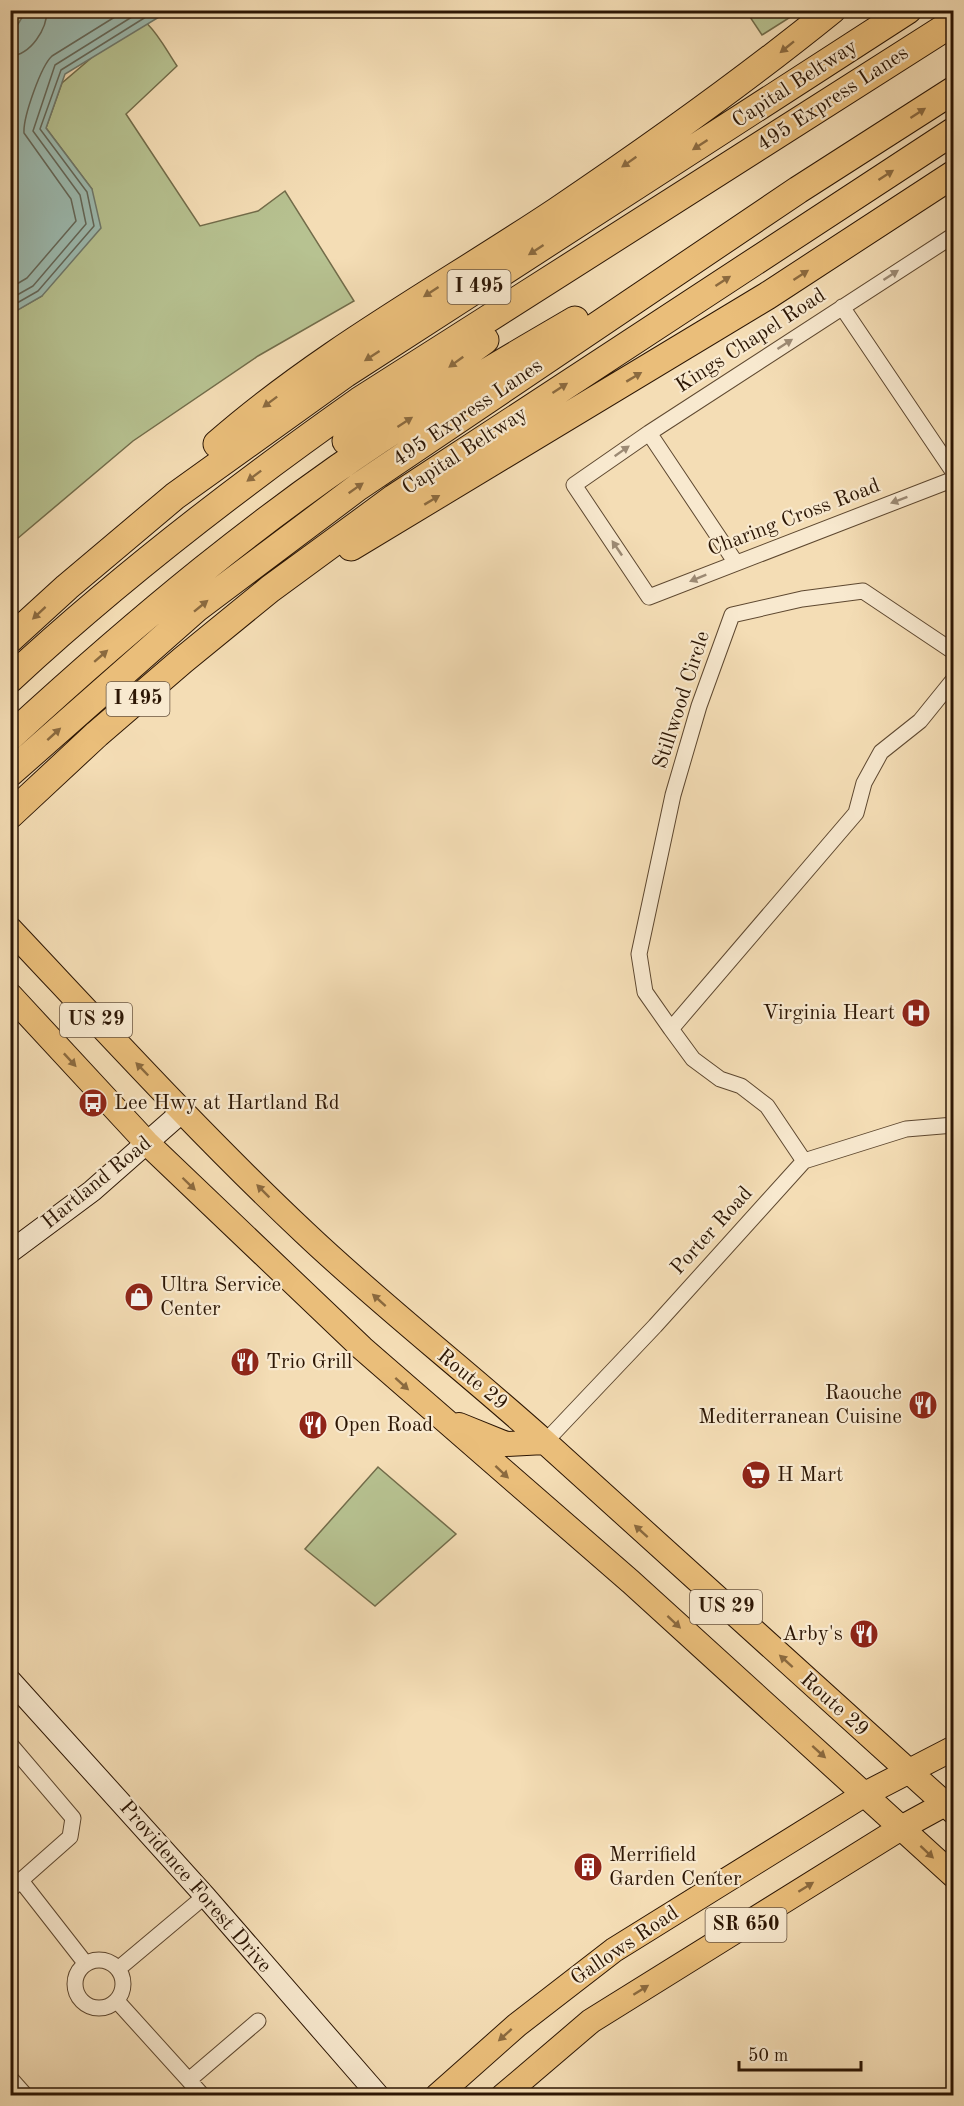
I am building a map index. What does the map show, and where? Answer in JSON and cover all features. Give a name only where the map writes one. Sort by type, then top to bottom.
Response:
[{"type":"highway","points":[[66,587],[142,509],[228,434],[333,355],[558,211],[733,90],[832,10]]},
{"type":"highway","name":"Capital Beltway","points":[[10,639],[66,587],[175,496],[345,374],[908,10]]},
{"type":"highway","name":"495 Express Lanes","points":[[10,679],[129,573],[273,462],[359,401],[954,22]]},
{"type":"highway","name":"495 Express Lanes","points":[[10,773],[197,608],[358,487],[798,190],[954,90]]},
{"type":"highway","name":"Capital Beltway","points":[[10,815],[97,734],[270,589],[403,492],[954,131]]},
{"type":"highway","points":[[270,589],[370,537],[757,303],[954,174]]},
{"type":"highway","points":[[10,713],[93,638],[242,516],[707,180]]},
{"type":"highway","points":[[10,737],[139,622],[310,488],[407,421],[471,381],[798,190]]},
{"type":"main road","name":"Route 29","points":[[10,929],[183,1111],[313,1240],[423,1340],[486,1390],[545,1442],[908,1771],[950,1805]]},
{"type":"main road","name":"US 29","points":[[10,995],[147,1143],[362,1348],[631,1582],[954,1876]]},
{"type":"main road","points":[[443,1419],[506,1444],[545,1442]]},
{"type":"main road","name":"Gallows Road","points":[[437,2096],[517,2025],[614,1950],[865,1794],[954,1748]]},
{"type":"main road","name":"Gallows Road","points":[[503,2096],[591,2021],[901,1828],[950,1805]]},
{"type":"street","name":"Kings Chapel Road","points":[[649,597],[574,484],[649,432],[954,235]]},
{"type":"street","points":[[842,307],[954,473]]},
{"type":"street","points":[[649,432],[736,563]]},
{"type":"street","name":"Charing Cross Road","points":[[649,597],[954,478]]},
{"type":"street","name":"Stillwood Circle","points":[[804,1161],[767,1106],[741,1086],[720,1079],[693,1059],[645,992],[639,954],[673,795],[699,706],[732,615],[802,599],[863,591],[954,652]]},
{"type":"street","points":[[671,1029],[856,813],[864,783],[881,752],[920,721],[954,679]]},
{"type":"street","name":"Hartland Road","points":[[10,1252],[92,1191],[183,1111]]},
{"type":"street","points":[[804,1161],[906,1129],[954,1125]]},
{"type":"street","name":"Porter Road","points":[[545,1442],[655,1326],[804,1161]]},
{"type":"street","name":"Providence Forest Drive","points":[[10,1680],[205,1896],[378,2096]]},
{"type":"street","points":[[10,1744],[73,1818],[70,1837],[16,1886],[86,1964]]},
{"type":"street","points":[[118,1969],[205,1896]]},
{"type":"street","points":[[106,1961],[118,1969],[123,1981],[117,2001],[103,2008],[87,2005],[81,2000],[75,1985],[80,1970],[86,1964],[106,1961]]},
{"type":"street","points":[[117,2001],[202,2096]]},
{"type":"street","points":[[189,2080],[258,2021]]},
{"type":"street","points":[[10,2078],[26,2096]]},
{"type":"green space","points":[[117,10],[128,12],[146,22],[177,66],[126,114],[200,226],[258,211],[285,191],[354,301],[258,356],[133,441],[11,544],[10,314],[42,296],[92,189],[46,128],[62,83],[97,53]]},
{"type":"green space","points":[[11,11],[26,11],[11,37]]},
{"type":"green space","points":[[746,11],[800,11],[762,35]]},
{"type":"green space","points":[[378,1467],[456,1534],[375,1606],[305,1549]]},
{"type":"water","points":[[26,11],[169,11],[65,74],[46,128],[92,189],[101,228],[42,296],[11,314],[10,37]]},
{"type":"place","name":"Virginia Heart","points":[[916,1013]]},
{"type":"place","name":"Lee Hwy at Hartland Rd","points":[[93,1103]]},
{"type":"place","name":"Ultra Service Center","points":[[139,1297]]},
{"type":"place","name":"Trio Grill","points":[[245,1362]]},
{"type":"place","name":"Raouche Mediterranean Cuisine","points":[[923,1405]]},
{"type":"place","name":"Open Road","points":[[313,1425]]},
{"type":"place","name":"H Mart","points":[[756,1475]]},
{"type":"place","name":"Arby's","points":[[864,1634]]},
{"type":"place","name":"Merrifield Garden Center","points":[[588,1867]]}]
